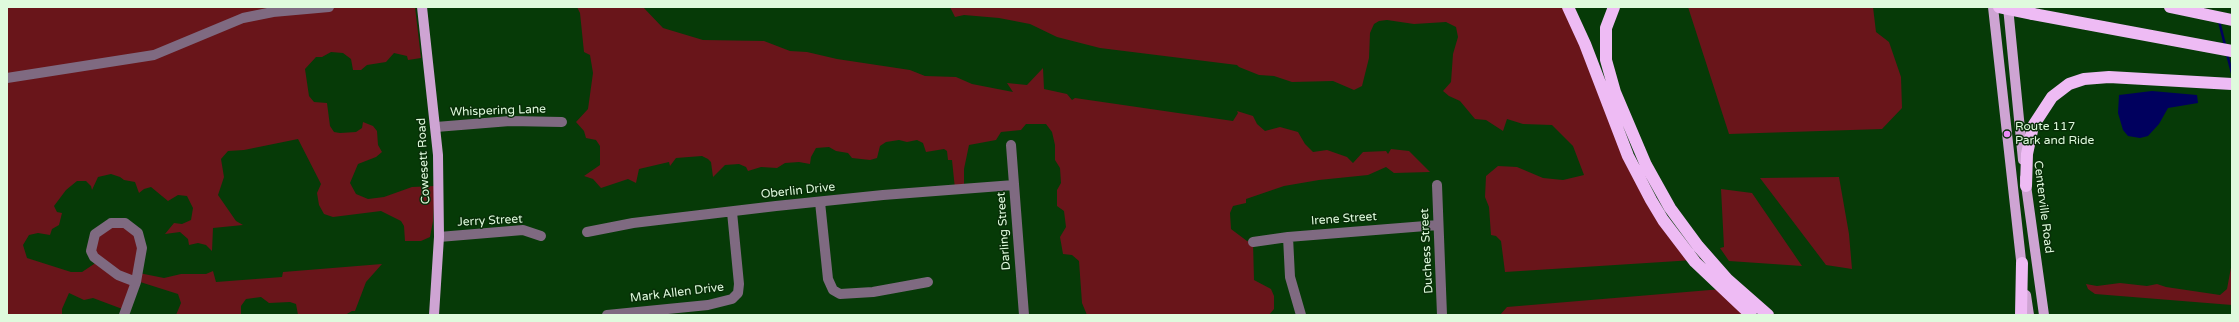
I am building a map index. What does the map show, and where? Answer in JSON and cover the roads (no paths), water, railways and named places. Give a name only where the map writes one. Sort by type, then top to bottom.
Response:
[{"type":"highway","points":[[1568,7],[1585,44],[1628,156],[1651,200],[1663,220],[1695,262],[1751,315]]},
{"type":"highway","points":[[1614,7],[1606,28],[1606,60],[1616,92],[1646,165],[1670,208],[1698,246],[1727,279],[1768,315]]},
{"type":"highway","points":[[1999,7],[2227,50]]},
{"type":"highway","points":[[2170,7],[2222,18]]},
{"type":"highway","points":[[2026,186],[2027,154],[2032,126],[2052,97],[2069,84],[2084,79],[2109,77],[2231,84]]},
{"type":"highway","points":[[2021,315],[2022,264]]},
{"type":"main road","name":"Cowesett Road","points":[[422,7],[436,127],[439,237],[434,315]]},
{"type":"main road","points":[[1993,7],[2028,315]]},
{"type":"main road","name":"Centerville Road","points":[[2008,7],[2026,186],[2044,315]]},
{"type":"street","points":[[7,76],[21,76],[154,55],[243,18],[273,12],[329,7]]},
{"type":"street","name":"Whispering Lane","points":[[436,127],[510,121],[562,122]]},
{"type":"street","name":"Darling Street","points":[[1011,145],[1024,315]]},
{"type":"street","name":"Oberlin Drive","points":[[587,232],[633,223],[820,202],[1014,185]]},
{"type":"street","name":"Duchess Street","points":[[1437,185],[1442,315]]},
{"type":"street","points":[[820,202],[828,279],[833,290],[840,294],[873,292],[928,282]]},
{"type":"street","name":"Mark Allen Drive","points":[[607,315],[708,305],[732,299],[738,293],[739,284],[732,212]]},
{"type":"street","points":[[124,315],[136,282],[142,248],[138,233],[125,223],[111,223],[101,228],[95,234],[91,251],[94,258],[118,275],[136,282]]},
{"type":"street","name":"Irene Street","points":[[1253,242],[1288,237],[1438,225]]},
{"type":"street","name":"Jerry Street","points":[[439,237],[523,230],[541,236]]},
{"type":"street","points":[[1288,237],[1290,277],[1301,315]]},
{"type":"waterway","points":[[2219,21],[2225,45]]},
{"type":"waterway","points":[[2227,54],[2232,73]]},
{"type":"place","name":"Route 117 Park and Ride","points":[[2007,134]]}]
